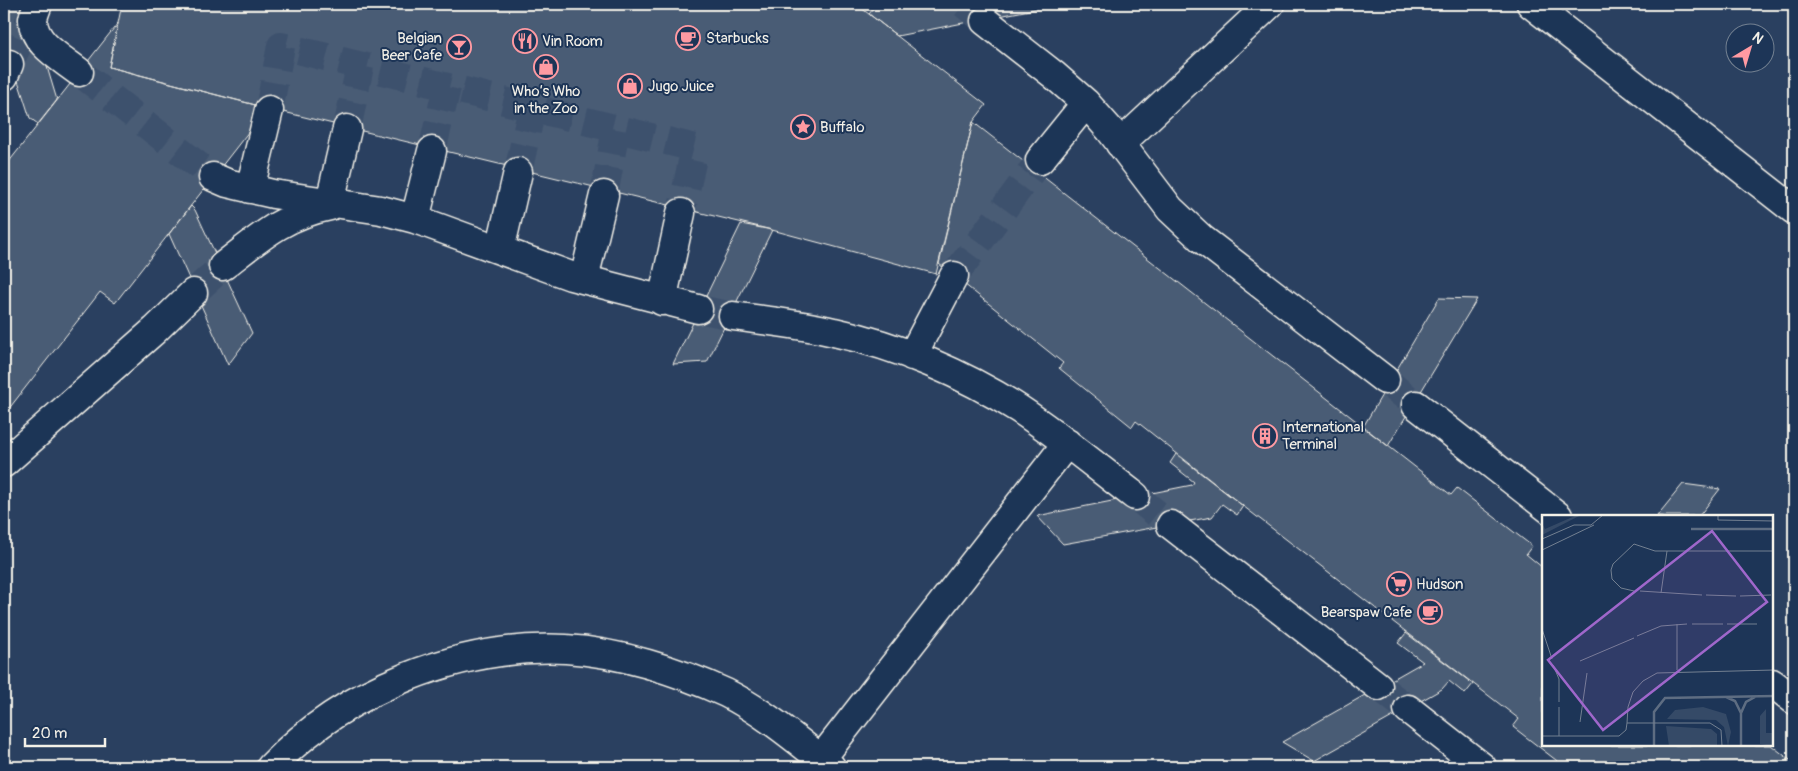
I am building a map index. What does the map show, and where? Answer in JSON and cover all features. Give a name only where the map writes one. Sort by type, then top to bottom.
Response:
[{"type":"lane","points":[[32,16],[38,4],[33,19],[38,37],[46,46],[79,72]]},
{"type":"lane","points":[[1120,144],[1270,4]]},
{"type":"lane","points":[[1531,4],[1794,210]]},
{"type":"lane","points":[[985,21],[1054,75],[1086,103],[1170,209],[1202,239],[1385,380]]},
{"type":"lane","points":[[1040,160],[1086,103]]},
{"type":"lane","points":[[250,189],[269,110]]},
{"type":"lane","points":[[342,204],[347,129]]},
{"type":"lane","points":[[415,219],[432,151]]},
{"type":"lane","points":[[500,250],[518,172]]},
{"type":"lane","points":[[213,177],[250,189],[381,210],[415,219],[584,279],[698,309]]},
{"type":"lane","points":[[584,279],[604,195]]},
{"type":"lane","points":[[223,266],[267,231],[288,219],[310,210],[342,204]]},
{"type":"lane","points":[[662,301],[682,213]]},
{"type":"lane","points":[[912,356],[954,276]]},
{"type":"lane","points":[[4,463],[156,330],[193,293]]},
{"type":"lane","points":[[732,316],[834,332],[874,343],[947,369],[985,388],[1020,410],[1067,443],[1135,496]]},
{"type":"lane","points":[[1416,404],[1557,515]]},
{"type":"lane","points":[[271,767],[307,734],[329,719],[352,704],[406,677],[439,665],[468,658],[529,650],[566,649],[630,660],[692,678],[728,694],[763,715],[826,763],[1067,443]]},
{"type":"lane","points":[[1171,525],[1378,686]]},
{"type":"lane","points":[[1773,684],[1794,700]]},
{"type":"lane","points":[[1408,709],[1482,767]]},
{"type":"shaded area","points":[[4,4],[1794,4],[1794,767],[4,767]]},
{"type":"building","points":[[4,4],[28,4],[57,100],[38,124],[30,118],[4,37]]},
{"type":"building","points":[[122,4],[856,4],[986,105],[973,122],[936,274],[772,230],[267,108],[109,67]]},
{"type":"building","points":[[1048,4],[1050,6],[897,36],[869,14],[876,5]]},
{"type":"building","points":[[118,23],[109,67],[267,108],[115,303],[100,292],[4,415],[4,168]]},
{"type":"building","name":"International Terminal","points":[[973,122],[1451,495],[1457,488],[1532,546],[1526,554],[1542,567],[1542,746],[1772,746],[1794,763],[1794,767],[1565,767],[1513,727],[1519,719],[1136,421],[1132,427],[1059,368],[1063,363],[939,264]]},
{"type":"building","points":[[191,206],[195,210],[252,333],[228,365],[169,234]]},
{"type":"building","points":[[741,224],[772,230],[707,362],[673,364]]},
{"type":"building","points":[[1439,298],[1477,299],[1388,446],[1363,427]]},
{"type":"building","points":[[1176,454],[1243,506],[1237,515],[1222,504],[1212,517],[1063,544],[1037,516],[1192,485],[1194,482],[1170,463]]},
{"type":"building","points":[[1683,484],[1720,489],[1700,515],[1658,515]]},
{"type":"building","points":[[1406,633],[1473,684],[1465,694],[1449,681],[1442,689],[1314,761],[1282,742],[1423,662],[1398,643]]},
{"type":"tunnel","points":[[964,4],[985,21]]},
{"type":"tunnel","points":[[9,64],[32,16]]},
{"type":"tunnel","points":[[269,110],[281,46],[695,148],[681,213]]},
{"type":"tunnel","points":[[347,129],[360,66]]},
{"type":"tunnel","points":[[79,72],[213,177]]},
{"type":"tunnel","points":[[432,151],[447,87]]},
{"type":"tunnel","points":[[518,172],[532,108]]},
{"type":"tunnel","points":[[604,195],[616,129]]},
{"type":"tunnel","points":[[954,276],[1040,160]]},
{"type":"tunnel","points":[[193,293],[223,266]]},
{"type":"tunnel","points":[[698,309],[733,316]]},
{"type":"tunnel","points":[[1385,380],[1416,405]]},
{"type":"tunnel","points":[[1135,496],[1171,525]]},
{"type":"tunnel","points":[[1378,686],[1408,709]]},
{"type":"place","name":"Starbucks","points":[[688,38]]},
{"type":"place","name":"Vin Room","points":[[525,41]]},
{"type":"place","name":"Belgian Beer Cafe","points":[[459,47]]},
{"type":"place","name":"Who’s Who in the Zoo","points":[[546,67]]},
{"type":"place","name":"Jugo Juice","points":[[630,86]]},
{"type":"place","name":"Buffalo","points":[[803,127]]},
{"type":"place","name":"International Terminal","points":[[1265,436]]},
{"type":"place","name":"Hudson","points":[[1399,584]]},
{"type":"place","name":"Bearspaw Cafe","points":[[1430,612]]}]
